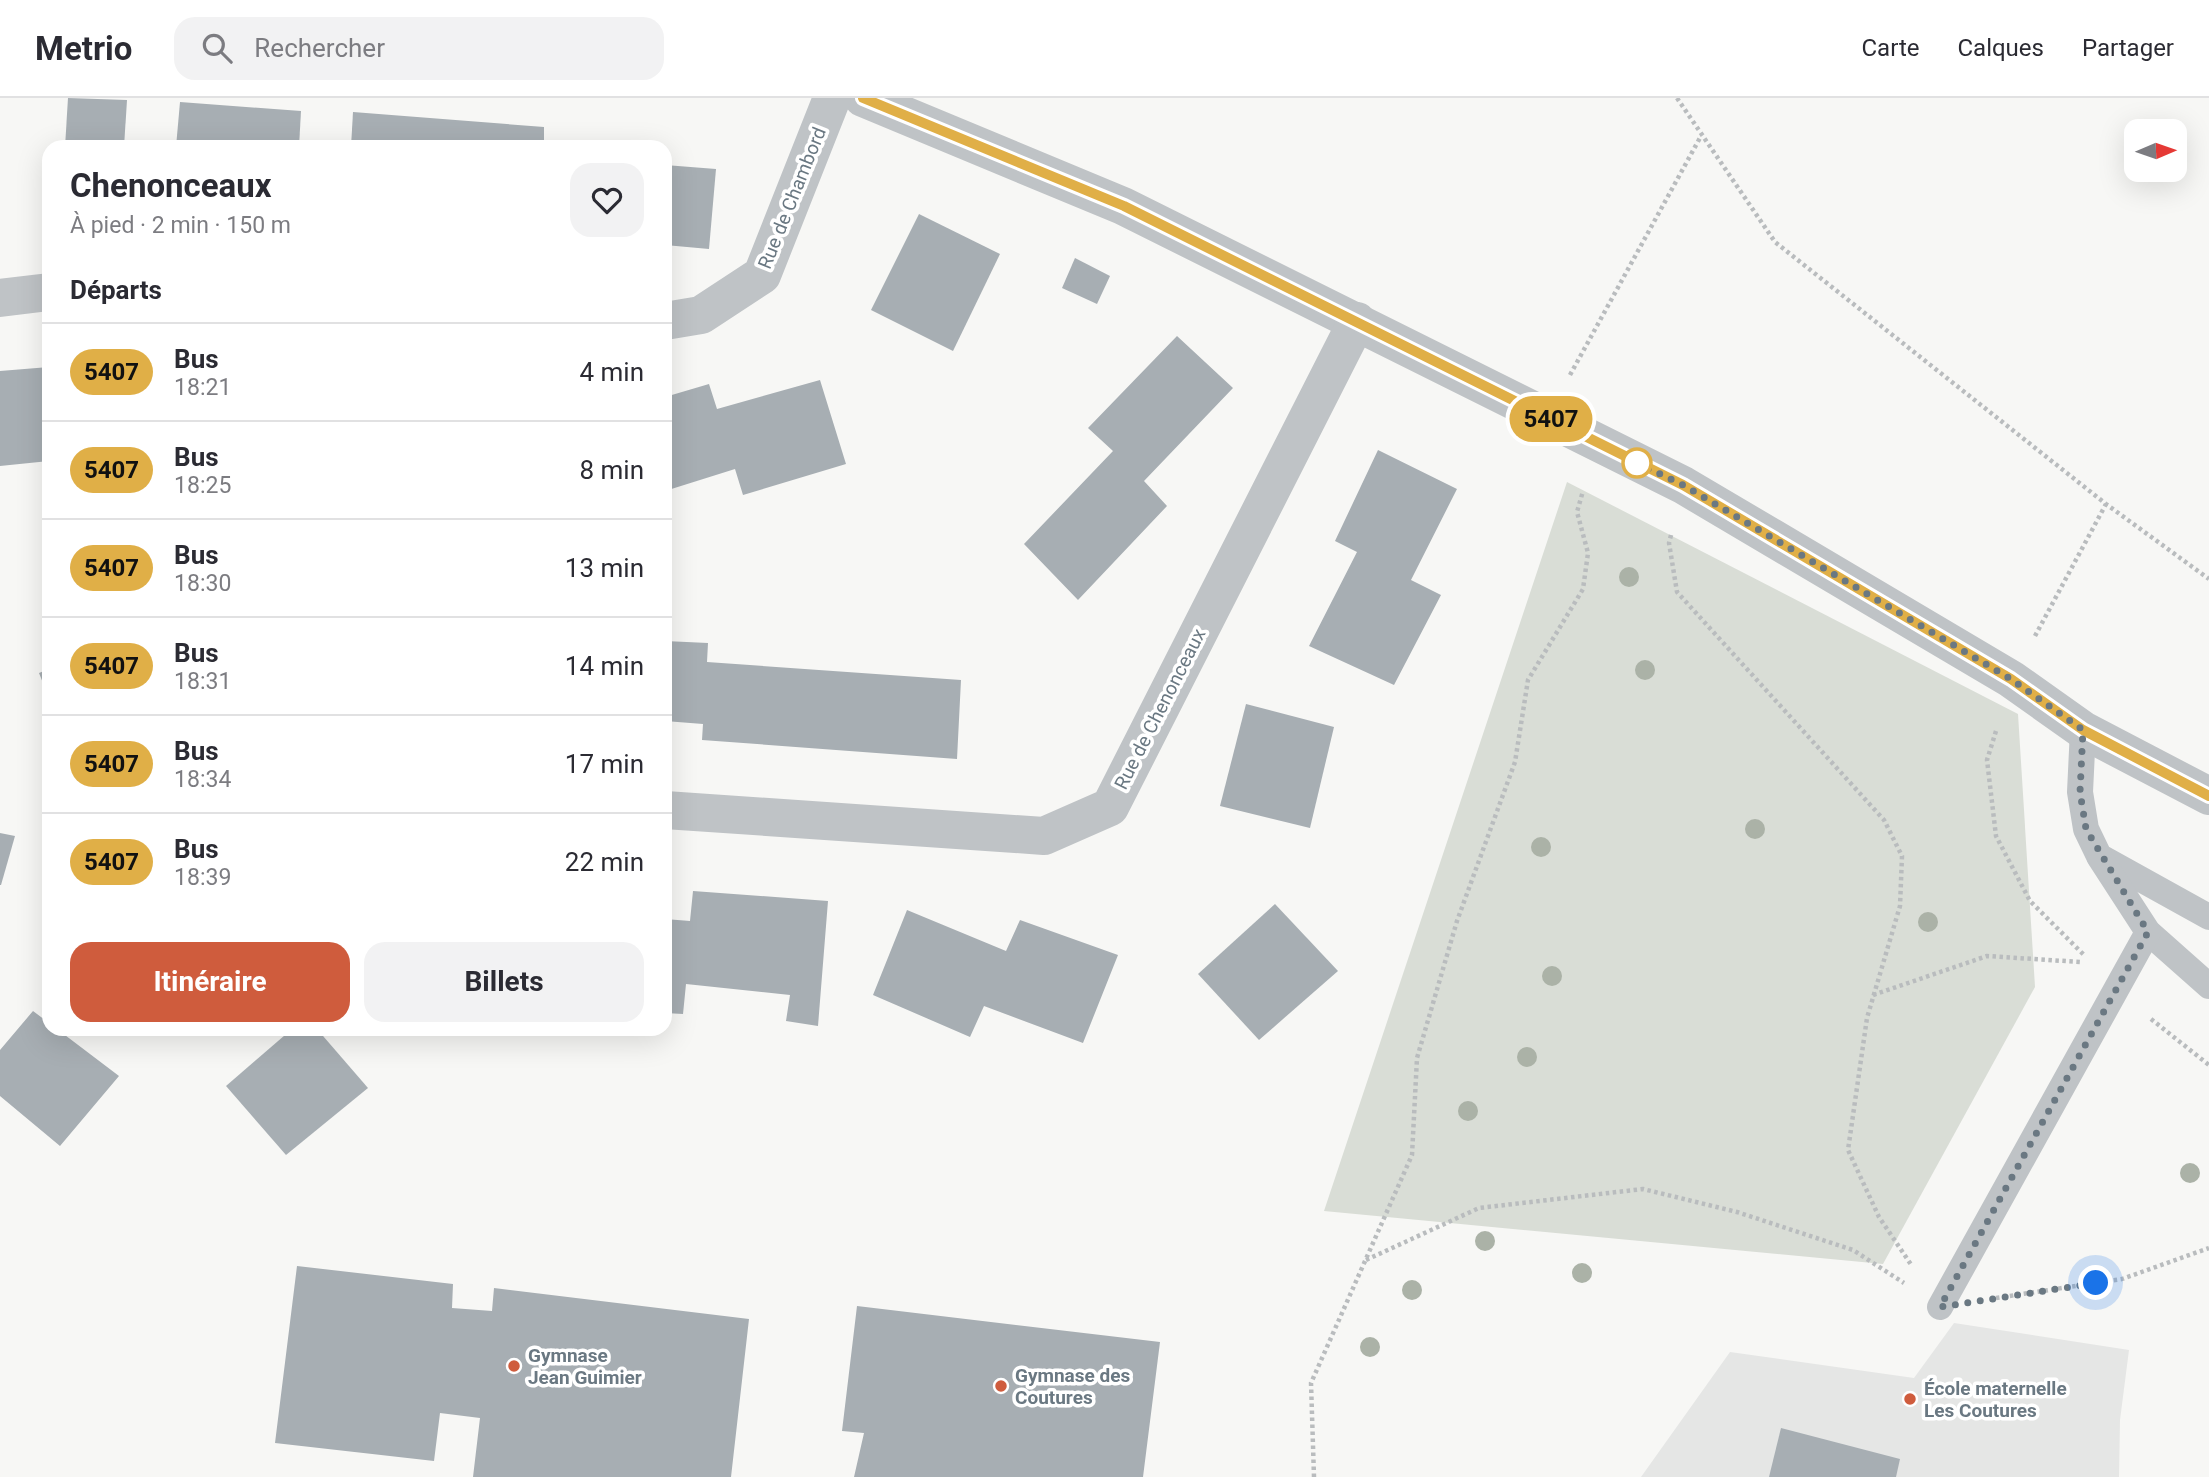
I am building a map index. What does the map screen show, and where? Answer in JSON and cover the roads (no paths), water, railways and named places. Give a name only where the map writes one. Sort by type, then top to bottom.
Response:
[{"type":"street","name":"Rue de Chambord","points":[[672,320],[701,316],[762,275],[832,98]]},
{"type":"street","points":[[863,98],[1124,206],[1683,485],[2011,679],[2083,730],[2209,796]]},
{"type":"street","points":[[0,298],[42,293]]},
{"type":"street","name":"Rue de Chenonceaux","points":[[672,810],[1044,836],[1110,807],[1357,321]]},
{"type":"lane","points":[[2083,730],[2080,792],[2086,829],[2099,856],[2148,932],[2209,986]]},
{"type":"lane","points":[[2099,856],[2209,917]]},
{"type":"lane","points":[[1940,1307],[2148,932]]},
{"type":"place","name":"Gymnase Jean Guimier","points":[[514,1366]]},
{"type":"place","name":"Gymnase des Coutures","points":[[1001,1386]]},
{"type":"place","name":"École maternelle Les Coutures","points":[[1910,1399]]}]
